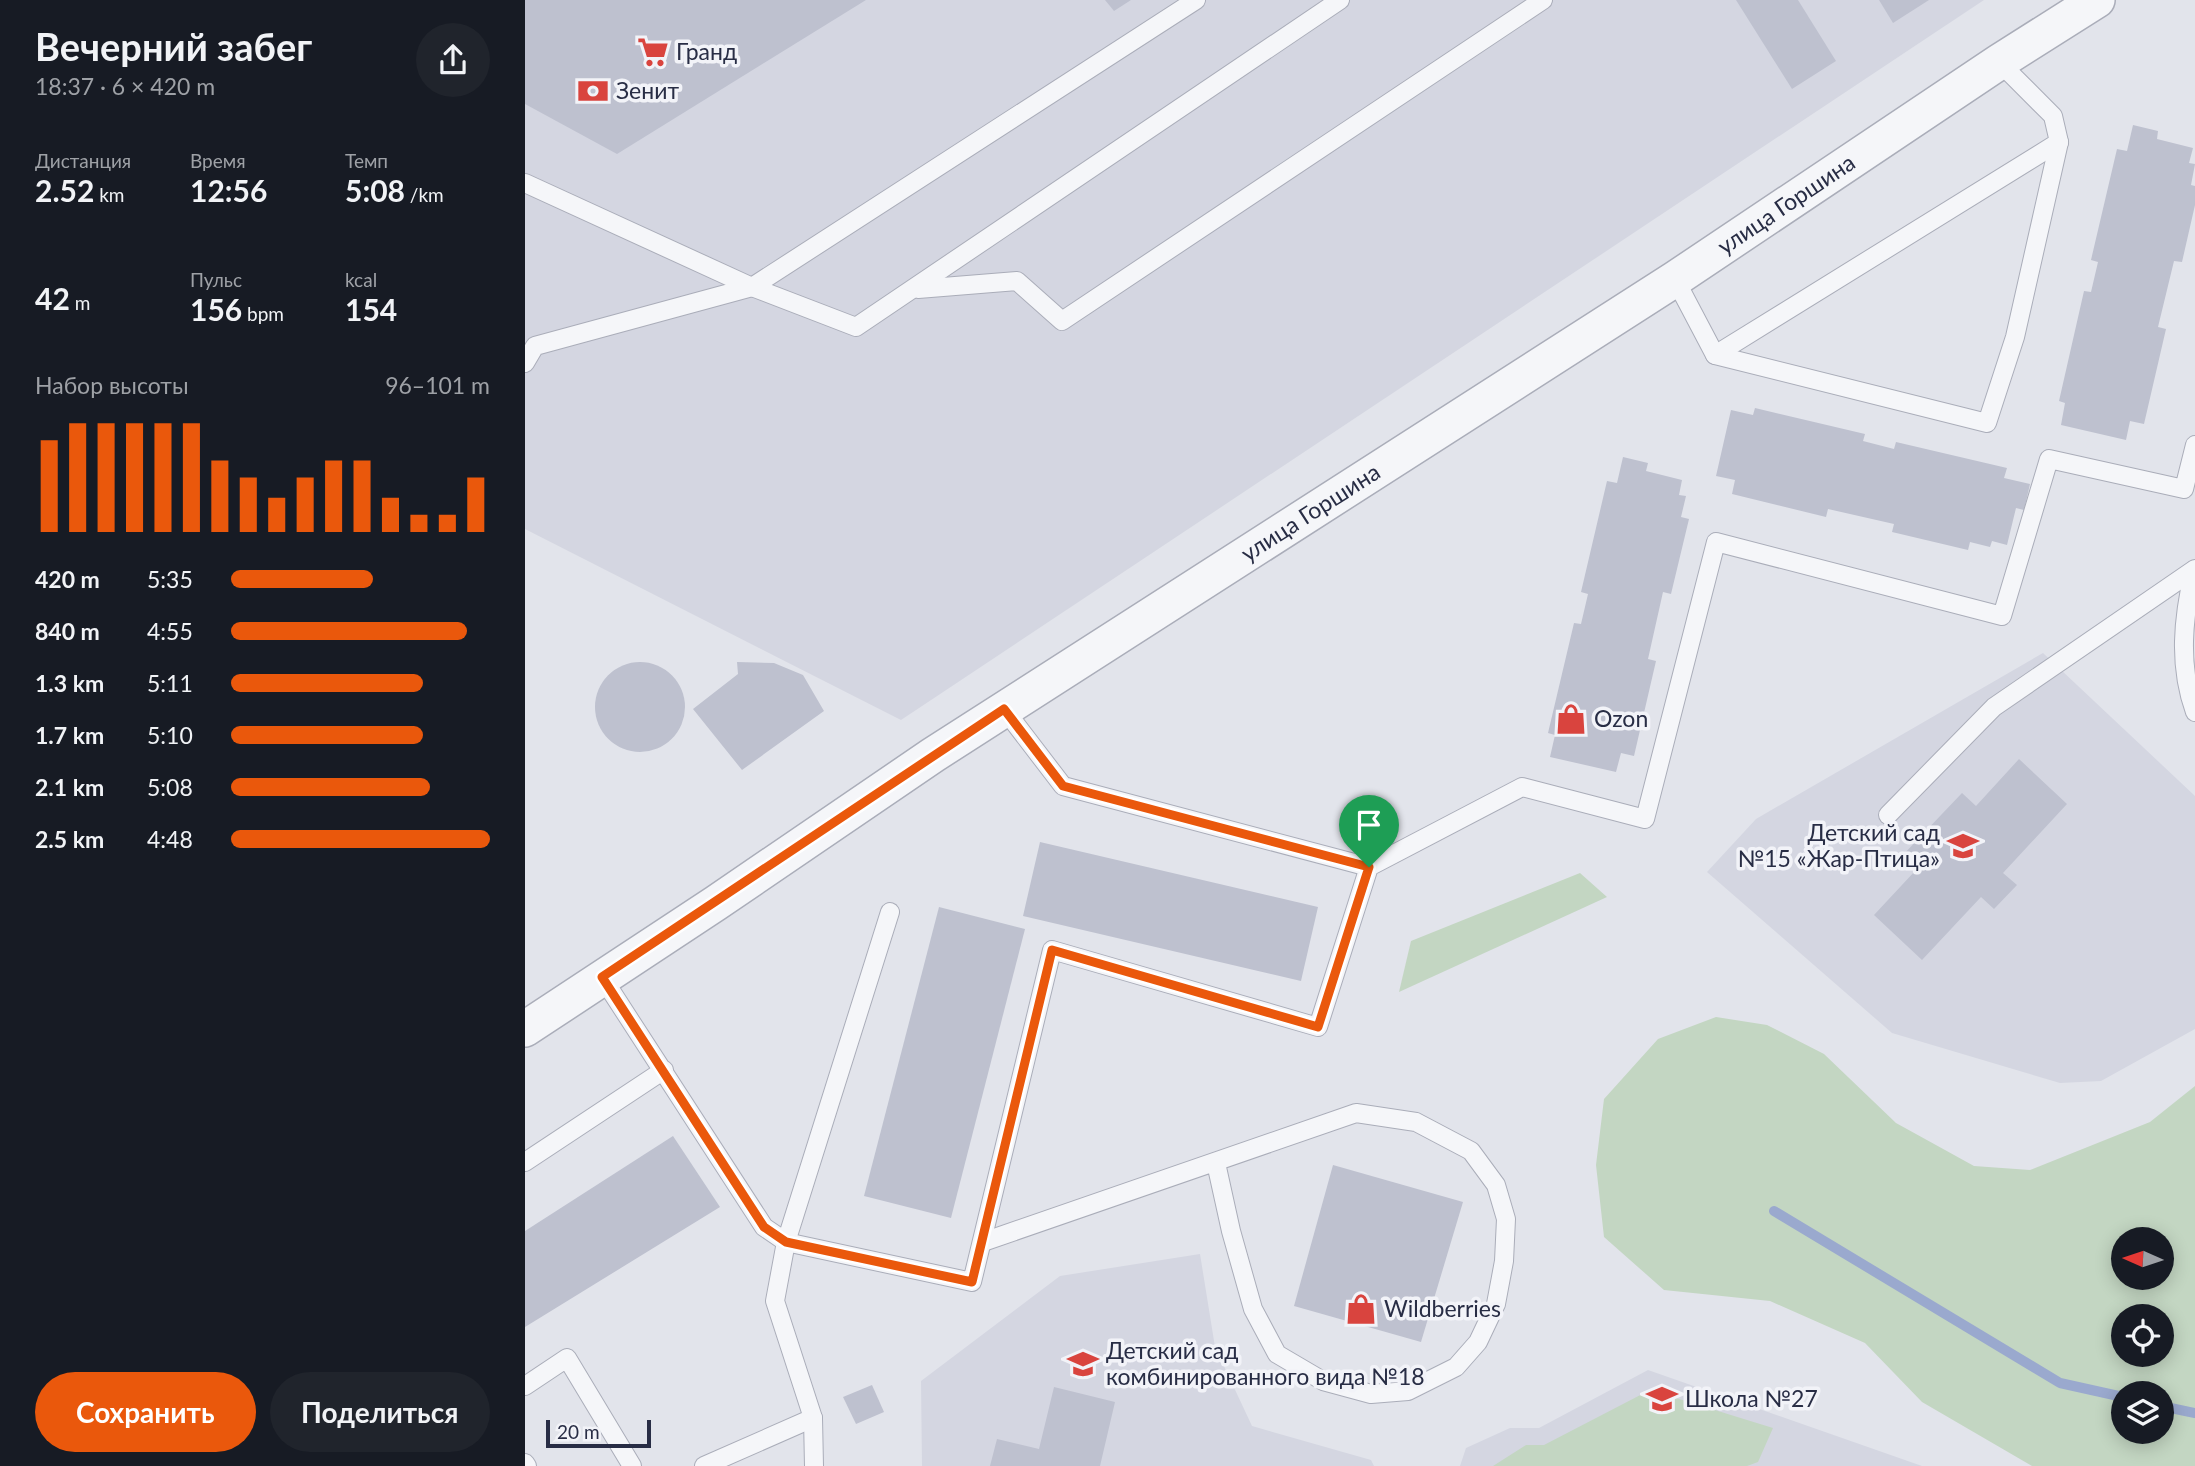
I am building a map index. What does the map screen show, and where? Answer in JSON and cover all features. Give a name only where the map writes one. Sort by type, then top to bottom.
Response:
[{"type":"street","name":"улица Горшина","points":[[525,1029],[1004,709],[1675,279],[1999,62],[2097,0]]},
{"type":"lane","points":[[525,363],[535,346],[752,287],[1195,0]]},
{"type":"lane","points":[[525,183],[752,287],[856,327],[1340,0]]},
{"type":"lane","points":[[914,289],[1017,281],[1062,321],[1543,0]]},
{"type":"lane","points":[[1675,279],[1714,355],[1987,424],[2015,337],[2059,142],[2053,116],[1999,62]]},
{"type":"lane","points":[[1714,355],[2059,142]]},
{"type":"lane","points":[[1004,709],[1063,786],[1369,867],[1522,787],[1645,819],[1716,542],[2002,615],[2049,459],[2184,489],[2195,445]]},
{"type":"lane","points":[[2194,570],[2185,610],[2183,650],[2188,692],[2195,712]]},
{"type":"lane","points":[[1888,815],[1994,707],[2194,570]]},
{"type":"lane","points":[[602,977],[764,1227],[786,1242],[972,1282],[1052,950],[1318,1027],[1369,867]]},
{"type":"lane","points":[[814,1466],[813,1418],[775,1301],[786,1242],[890,912]]},
{"type":"lane","points":[[525,1162],[664,1070]]},
{"type":"lane","points":[[983,1242],[1356,1113],[1416,1122],[1471,1150],[1496,1185],[1506,1219],[1504,1261],[1496,1304],[1478,1342],[1456,1367],[1408,1391],[1371,1394],[1323,1381],[1276,1354],[1253,1309],[1231,1231],[1216,1163]]},
{"type":"lane","points":[[525,1385],[566,1358],[632,1466]]},
{"type":"lane","points":[[704,1466],[813,1418]]},
{"type":"shaded area","points":[[525,0],[1984,0],[901,720],[525,529]]},
{"type":"shaded area","name":"Детский сад №15 «Жар-Птица»","points":[[2043,653],[2195,796],[2195,1029],[2101,1081],[2060,1083],[1892,1033],[1707,872],[1756,819]]},
{"type":"shaded area","name":"Детский сад комбинированного вида №18","points":[[1200,1254],[1215,1347],[1252,1426],[1371,1460],[1374,1466],[922,1466],[921,1381],[1060,1276]]},
{"type":"shaded area","name":"Школа №27","points":[[1648,1370],[1922,1466],[1460,1466],[1466,1448],[1510,1428],[1539,1428]]},
{"type":"green space","points":[[1580,873],[1607,897],[1399,992],[1411,941]]},
{"type":"green space","points":[[1716,1017],[1767,1025],[1824,1054],[1896,1123],[1974,1166],[2030,1170],[2150,1122],[2195,1086],[2195,1466],[2032,1466],[1922,1402],[1865,1343],[1770,1301],[1664,1290],[1604,1237],[1596,1165],[1604,1099],[1658,1039]]},
{"type":"green space","points":[[1650,1390],[1773,1428],[1758,1462],[1747,1466],[1493,1466],[1526,1445],[1544,1445]]},
{"type":"building","name":"Гранд","points":[[525,0],[866,0],[617,154],[525,104]]},
{"type":"building","points":[[1105,0],[1131,0],[1114,11]]},
{"type":"building","points":[[1736,0],[1798,0],[1836,61],[1792,89]]},
{"type":"building","points":[[1879,0],[1929,0],[1893,23]]},
{"type":"building","points":[[2133,125],[2158,131],[2157,139],[2193,148],[2189,163],[2195,164],[2191,185],[2195,186],[2195,205],[2182,262],[2174,261],[2158,327],[2166,329],[2144,424],[2130,421],[2126,440],[2061,425],[2065,403],[2059,401],[2084,291],[2091,292],[2098,262],[2091,260],[2117,149],[2127,151]]},
{"type":"building","points":[[1755,408],[1865,434],[1863,441],[1894,449],[1896,442],[2007,468],[2004,478],[2030,484],[2024,510],[2016,508],[2007,545],[1992,541],[1990,547],[1970,542],[1968,550],[1892,532],[1894,524],[1828,509],[1826,517],[1732,494],[1735,480],[1716,476],[1731,410],[1753,415]]},
{"type":"building","points":[[1623,457],[1648,463],[1646,471],[1682,480],[1679,495],[1686,496],[1681,517],[1689,519],[1671,594],[1663,592],[1648,659],[1656,661],[1634,756],[1621,753],[1616,772],[1550,757],[1555,735],[1548,733],[1574,623],[1581,624],[1588,594],[1581,592],[1607,481],[1617,483]]},
{"type":"building","points":[[640,662],[657,666],[672,675],[681,690],[685,707],[681,724],[672,739],[657,748],[640,752],[623,748],[608,739],[599,724],[595,707],[599,690],[608,675],[623,666]]},
{"type":"building","points":[[737,662],[774,663],[803,675],[824,711],[742,770],[693,709],[738,674]]},
{"type":"building","points":[[2019,759],[2067,804],[2003,873],[2017,885],[1994,909],[1981,897],[1922,960],[1874,915],[1915,871],[1901,857],[1962,793],[1976,806]]},
{"type":"building","points":[[1040,842],[1318,907],[1301,981],[1023,916]]},
{"type":"building","points":[[939,907],[1025,929],[951,1218],[864,1196]]},
{"type":"building","points":[[673,1136],[720,1207],[525,1327],[525,1231]]},
{"type":"building","points":[[1333,1165],[1463,1202],[1421,1342],[1294,1306]]},
{"type":"building","points":[[872,1385],[884,1412],[856,1424],[843,1397]]},
{"type":"building","points":[[1054,1387],[1115,1402],[1100,1466],[990,1466],[997,1439],[1039,1449]]},
{"type":"waterway","points":[[1774,1211],[2060,1383],[2111,1394]]},
{"type":"waterway","points":[[2174,1409],[2195,1413]]},
{"type":"place","name":"Гранд","points":[[653,52]]},
{"type":"place","name":"Зенит","points":[[593,91]]},
{"type":"place","name":"Ozon","points":[[1571,719]]},
{"type":"place","name":"Детский сад №15 «Жар-Птица»","points":[[1963,846]]},
{"type":"place","name":"Wildberries","points":[[1361,1309]]},
{"type":"place","name":"Детский сад комбинированного вида №18","points":[[1083,1364]]},
{"type":"place","name":"Школа №27","points":[[1662,1399]]},
{"type":"route","points":[[1004,709],[1063,786],[1369,867],[1318,1027],[1052,950],[972,1282],[786,1242],[764,1227],[602,977],[1004,709]]}]
